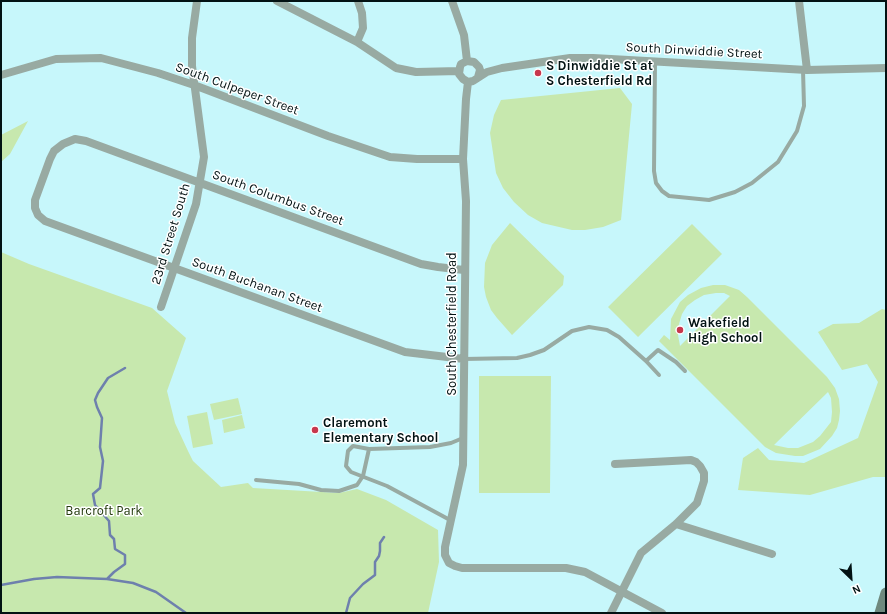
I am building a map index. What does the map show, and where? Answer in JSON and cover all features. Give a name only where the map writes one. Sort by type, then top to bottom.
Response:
[{"type":"main road","points":[[880,613],[886,593]]},
{"type":"street","name":"23rd Street South","points":[[161,307],[196,204],[204,157],[192,66],[192,38],[197,1]]},
{"type":"street","points":[[277,1],[357,42],[396,68],[416,72],[459,70]]},
{"type":"street","points":[[357,42],[362,28],[362,13],[358,1]]},
{"type":"street","points":[[452,1],[464,35],[468,61]]},
{"type":"street","points":[[799,1],[805,70]]},
{"type":"street","name":"South Culpeper Street","points":[[1,75],[56,59],[101,58],[158,73],[194,85],[328,136],[390,157],[418,159],[463,158]]},
{"type":"street","name":"South Dinwiddie Street","points":[[478,77],[502,68],[570,58],[655,61],[805,70],[886,68]]},
{"type":"street","points":[[471,61],[477,64],[480,70],[478,77],[473,81],[468,82],[461,77],[459,70],[462,64],[471,61]]},
{"type":"street","name":"South Dinwiddie Street","points":[[477,64],[502,68]]},
{"type":"street","name":"South Chesterfield Road","points":[[468,82],[463,158],[466,201],[464,270],[463,465],[450,520],[445,555],[450,563],[462,568],[566,568],[586,572],[622,591]]},
{"type":"street","name":"South Columbus Street","points":[[46,221],[38,215],[35,208],[35,200],[54,151],[63,144],[75,139],[86,141],[200,182],[421,264],[464,270]]},
{"type":"street","name":"South Buchanan Street","points":[[46,221],[405,352],[464,359]]},
{"type":"street","points":[[611,613],[641,553],[676,524],[697,503],[704,481],[704,473],[696,462],[683,460],[615,464]]},
{"type":"street","points":[[676,524],[772,554]]},
{"type":"street","points":[[622,591],[662,613]]},
{"type":"lane","points":[[655,61],[654,171],[656,184],[669,196],[709,200],[735,192],[752,183],[778,162],[797,131],[804,106],[805,70]]},
{"type":"lane","points":[[464,359],[517,358],[530,355],[544,350],[572,331],[589,327],[607,330],[619,337],[646,361],[659,376]]},
{"type":"lane","points":[[646,361],[658,350],[676,362],[685,371]]},
{"type":"lane","points":[[450,520],[387,486],[351,472],[346,466],[348,451],[353,446],[369,449],[430,447],[452,443],[464,438]]},
{"type":"lane","points":[[256,480],[299,484],[321,490],[339,491],[357,485],[363,476],[369,449]]},
{"type":"green space","points":[[620,88],[632,104],[621,220],[603,227],[585,230],[572,230],[542,223],[528,215],[514,202],[503,188],[496,173],[490,133],[494,115],[501,100]]},
{"type":"green space","points":[[28,121],[10,154],[1,162],[1,135]]},
{"type":"green space","points":[[510,223],[564,276],[563,285],[512,335],[491,310],[484,287],[485,263],[492,245]]},
{"type":"green space","points":[[692,224],[722,254],[638,337],[608,307]]},
{"type":"green space","name":"Barcroft Park","points":[[1,252],[29,264],[152,308],[186,338],[167,391],[175,423],[193,461],[221,487],[248,483],[253,488],[339,493],[357,489],[386,500],[438,530],[439,562],[428,613],[1,613]]},
{"type":"green space","points":[[713,285],[725,285],[739,290],[827,377],[835,388],[839,399],[840,411],[837,428],[820,449],[803,456],[795,456],[776,453],[765,447],[659,341],[664,335],[670,340],[671,319],[680,302],[688,295],[701,288]],"holes":[[[724,293],[730,296],[680,346],[678,335],[679,324],[682,314],[687,306],[704,295]],[[828,392],[831,398],[831,422],[820,436],[813,442],[798,448],[788,448],[774,445]]]},
{"type":"green space","points":[[882,309],[886,310],[886,477],[873,477],[810,495],[738,490],[743,458],[758,448],[769,460],[804,463],[858,438],[878,382],[867,364],[842,370],[818,332],[833,324],[859,323]]},
{"type":"green space","points":[[479,376],[551,376],[550,493],[479,493]]},
{"type":"green space","points":[[238,398],[242,414],[214,420],[210,404]]},
{"type":"green space","points":[[207,412],[213,444],[193,448],[187,416]]},
{"type":"green space","points":[[242,415],[245,428],[224,433],[222,420]]},
{"type":"waterway","points":[[107,579],[125,564],[125,555],[115,549],[114,539],[110,535],[109,521],[95,505],[93,494],[100,488],[103,461],[100,447],[102,418],[95,400],[108,378],[125,368]]},
{"type":"waterway","points":[[346,613],[350,598],[363,584],[375,575],[375,562],[379,556],[380,543],[384,537]]},
{"type":"waterway","points":[[1,585],[34,579],[57,577],[107,579],[133,583],[156,592],[186,613]]},
{"type":"place","name":"S Dinwiddie St at S Chesterfield Rd","points":[[538,73]]},
{"type":"place","name":"Wakefield High School","points":[[680,330]]},
{"type":"place","name":"Claremont Elementary School","points":[[315,430]]}]
